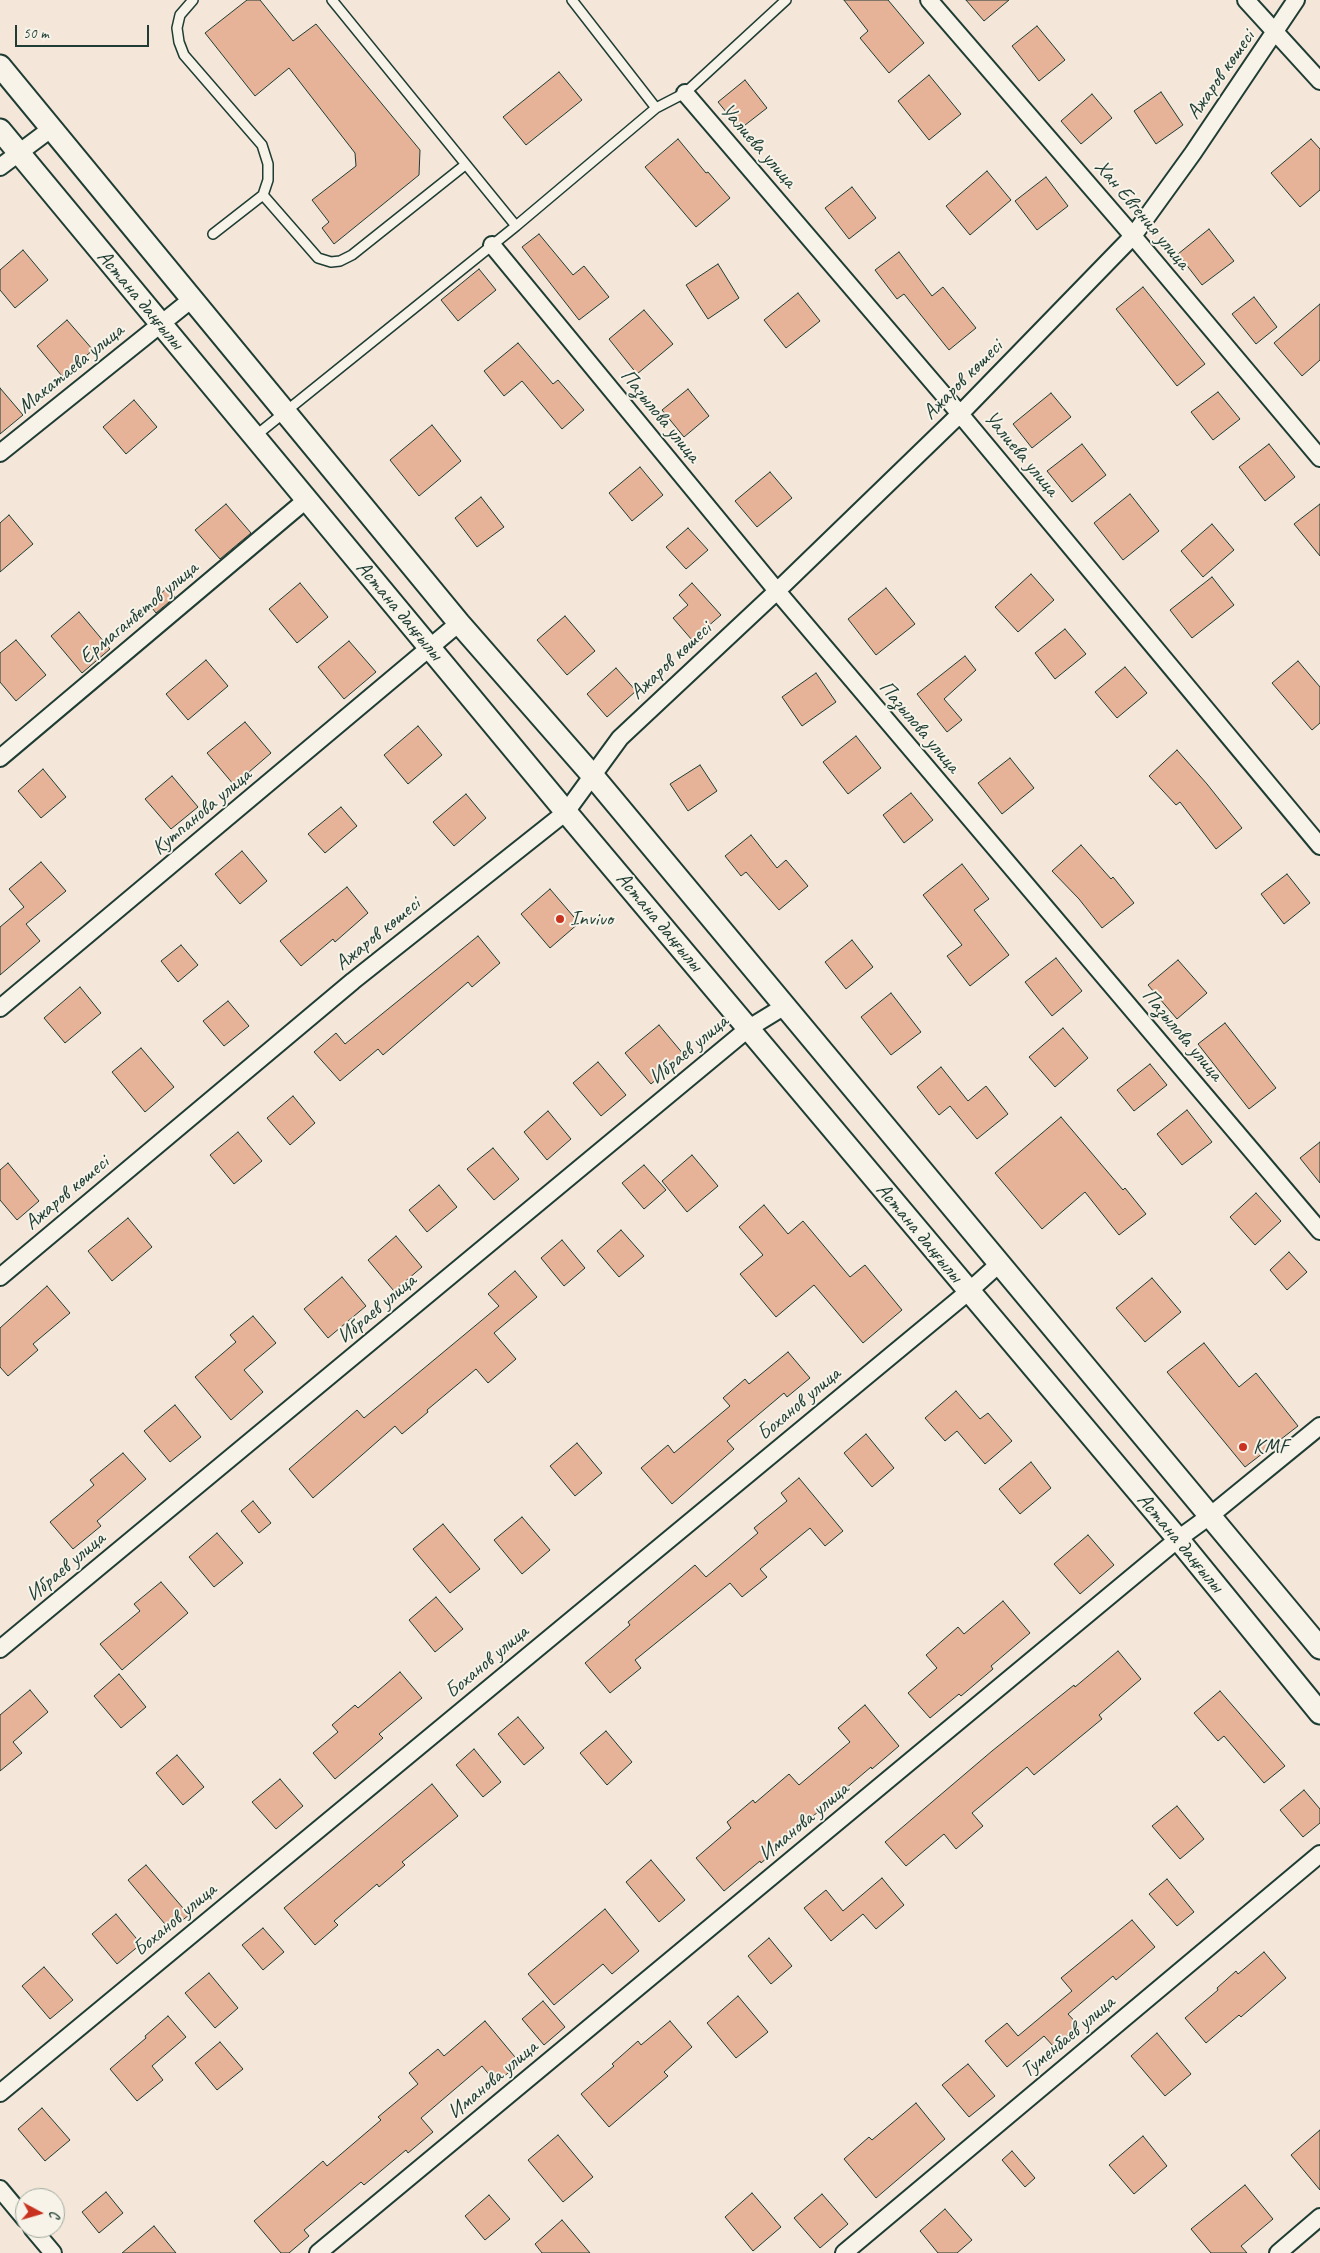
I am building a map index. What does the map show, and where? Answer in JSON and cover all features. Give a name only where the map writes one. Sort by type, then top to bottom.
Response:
[{"type":"street","name":"Хан Евгения улица","points":[[929,0],[1133,236],[1320,458]]},
{"type":"street","points":[[1246,0],[1275,34],[1302,60],[1320,81]]},
{"type":"street","name":"Ажаров көшесі","points":[[0,1277],[353,981],[566,812],[620,738],[777,591],[960,414],[1133,236],[1193,153],[1275,34],[1296,0]]},
{"type":"street","name":"Астана даңғылы","points":[[0,66],[459,623],[593,776],[1320,1648]]},
{"type":"street","name":"Уалиева улица","points":[[685,93],[960,414],[1320,846]]},
{"type":"street","points":[[0,167],[52,128]]},
{"type":"street","name":"Астана даңғылы","points":[[0,130],[566,812],[749,1028],[968,1292],[1178,1539],[1320,1712]]},
{"type":"street","name":"Пазылова улица","points":[[492,245],[777,591],[1320,1231]]},
{"type":"street","name":"Макатаева улица","points":[[0,453],[192,299]]},
{"type":"street","name":"Ермаганбетов улица","points":[[0,758],[306,500]]},
{"type":"street","name":"Кутпанова улица","points":[[0,1008],[431,649],[459,623]]},
{"type":"street","name":"Ибраев улица","points":[[0,1649],[749,1028],[785,1006]]},
{"type":"street","name":"Боханов улица","points":[[0,2092],[968,1292],[1000,1263]]},
{"type":"street","name":"Иманова улица","points":[[318,2253],[1178,1539],[1211,1515],[1320,1426]]},
{"type":"street","name":"Туменбаев улица","points":[[844,2253],[1320,1854]]},
{"type":"street","points":[[0,2189],[15,2207]]},
{"type":"street","points":[[1278,2253],[1320,2217]]},
{"type":"street","points":[[40,2238],[53,2253]]},
{"type":"lane","points":[[193,0],[180,16],[177,28],[178,42],[184,55],[262,146],[268,164],[268,180],[263,195],[213,234]]},
{"type":"lane","points":[[332,0],[516,226]]},
{"type":"lane","points":[[572,0],[656,108]]},
{"type":"lane","points":[[254,437],[285,410],[516,226],[656,108],[685,93],[786,0]]},
{"type":"lane","points":[[263,195],[318,258],[331,262],[340,261],[352,254],[466,164]]},
{"type":"building","points":[[247,0],[260,0],[293,41],[316,24],[420,150],[419,175],[334,244],[322,228],[329,222],[312,200],[356,166],[355,153],[289,68],[255,96],[205,33]]},
{"type":"building","points":[[844,0],[888,0],[924,43],[889,73],[860,38],[868,31]]},
{"type":"building","points":[[966,0],[1009,0],[984,21]]},
{"type":"building","points":[[1037,26],[1065,60],[1039,81],[1012,46]]},
{"type":"building","points":[[559,72],[582,100],[526,145],[503,117]]},
{"type":"building","points":[[929,75],[961,114],[929,140],[898,101]]},
{"type":"building","points":[[745,80],[767,108],[740,129],[718,102]]},
{"type":"building","points":[[1161,92],[1183,125],[1156,144],[1134,111]]},
{"type":"building","points":[[1092,94],[1112,118],[1081,144],[1061,121]]},
{"type":"building","points":[[678,139],[730,198],[696,227],[645,167]]},
{"type":"building","points":[[1311,139],[1320,149],[1320,190],[1300,207],[1271,173]]},
{"type":"building","points":[[987,171],[1011,200],[970,235],[946,206]]},
{"type":"building","points":[[1046,177],[1068,206],[1037,230],[1015,201]]},
{"type":"building","points":[[852,187],[876,218],[849,239],[825,208]]},
{"type":"building","points":[[1209,229],[1234,261],[1202,285],[1178,254]]},
{"type":"building","points":[[539,234],[573,275],[584,266],[609,297],[579,320],[522,247]]},
{"type":"building","points":[[23,250],[48,280],[15,308],[0,290],[0,270]]},
{"type":"building","points":[[899,252],[932,296],[943,287],[976,328],[949,350],[904,294],[897,299],[875,270]]},
{"type":"building","points":[[718,264],[739,298],[708,319],[686,285]]},
{"type":"building","points":[[479,269],[496,290],[458,321],[441,300]]},
{"type":"building","points":[[1143,287],[1205,364],[1177,386],[1116,309]]},
{"type":"building","points":[[798,293],[820,321],[786,348],[764,320]]},
{"type":"building","points":[[1254,297],[1277,327],[1256,344],[1232,314]]},
{"type":"building","points":[[1320,304],[1320,360],[1302,376],[1274,343]]},
{"type":"building","points":[[644,310],[673,344],[637,374],[609,339]]},
{"type":"building","points":[[67,320],[93,350],[62,376],[37,346]]},
{"type":"building","points":[[518,343],[553,384],[558,380],[584,410],[562,429],[522,381],[504,396],[484,371]]},
{"type":"building","points":[[0,388],[23,415],[0,434]]},
{"type":"building","points":[[688,389],[709,416],[684,437],[662,410]]},
{"type":"building","points":[[1218,392],[1240,419],[1213,440],[1191,412]]},
{"type":"building","points":[[1051,393],[1071,417],[1032,448],[1013,424]]},
{"type":"building","points":[[134,400],[157,427],[126,454],[103,427]]},
{"type":"building","points":[[432,425],[461,461],[419,496],[390,460]]},
{"type":"building","points":[[1082,444],[1106,475],[1072,502],[1047,471]]},
{"type":"building","points":[[1269,444],[1295,477],[1265,501],[1239,467]]},
{"type":"building","points":[[640,467],[663,495],[632,521],[609,493]]},
{"type":"building","points":[[770,472],[792,498],[757,527],[735,501]]},
{"type":"building","points":[[1130,494],[1159,531],[1123,560],[1094,523]]},
{"type":"building","points":[[481,497],[504,527],[477,547],[455,518]]},
{"type":"building","points":[[226,504],[251,533],[220,559],[195,530]]},
{"type":"building","points":[[1320,504],[1320,556],[1294,524]]},
{"type":"building","points":[[9,515],[33,544],[0,572],[0,523]]},
{"type":"building","points":[[1212,524],[1234,550],[1203,577],[1181,551]]},
{"type":"building","points":[[688,528],[708,550],[686,569],[666,547]]},
{"type":"building","points":[[1031,574],[1054,600],[1018,632],[995,607]]},
{"type":"building","points":[[1212,577],[1234,605],[1192,638],[1170,610]]},
{"type":"building","points":[[300,583],[328,617],[297,643],[269,609]]},
{"type":"building","points":[[692,583],[721,615],[692,640],[673,618],[688,605],[679,595]]},
{"type":"building","points":[[167,588],[175,597],[156,613],[149,604]]},
{"type":"building","points":[[886,588],[915,624],[876,655],[848,619]]},
{"type":"building","points":[[79,612],[110,649],[82,673],[51,636]]},
{"type":"building","points":[[565,616],[595,651],[567,675],[537,640]]},
{"type":"building","points":[[1065,629],[1086,654],[1055,679],[1035,653]]},
{"type":"building","points":[[16,640],[46,675],[16,701],[0,682],[0,653]]},
{"type":"building","points":[[349,641],[376,672],[344,699],[318,667]]},
{"type":"building","points":[[965,656],[976,670],[944,699],[962,720],[947,732],[917,694]]},
{"type":"building","points":[[206,660],[228,686],[188,720],[166,694]]},
{"type":"building","points":[[1298,661],[1320,687],[1320,723],[1312,730],[1272,683]]},
{"type":"building","points":[[1125,667],[1147,693],[1117,718],[1095,692]]},
{"type":"building","points":[[616,668],[636,691],[607,717],[587,694]]},
{"type":"building","points":[[816,673],[836,702],[802,726],[782,697]]},
{"type":"building","points":[[245,722],[271,753],[234,785],[207,753]]},
{"type":"building","points":[[418,726],[442,755],[408,784],[384,755]]},
{"type":"building","points":[[856,736],[881,768],[848,794],[823,762]]},
{"type":"building","points":[[1177,750],[1242,828],[1216,849],[1180,802],[1176,805],[1149,776]]},
{"type":"building","points":[[1010,758],[1034,788],[1002,814],[978,783]]},
{"type":"building","points":[[700,765],[717,791],[688,811],[670,784]]},
{"type":"building","points":[[43,769],[66,797],[41,818],[18,791]]},
{"type":"building","points":[[172,776],[198,807],[171,829],[145,799]]},
{"type":"building","points":[[911,793],[933,820],[904,843],[883,815]]},
{"type":"building","points":[[466,794],[486,818],[454,846],[433,822]]},
{"type":"building","points":[[341,807],[357,826],[325,853],[308,834]]},
{"type":"building","points":[[751,835],[777,868],[786,860],[808,886],[779,910],[746,872],[741,876],[725,856]]},
{"type":"building","points":[[1081,845],[1111,879],[1113,877],[1134,903],[1102,928],[1079,899],[1052,871]]},
{"type":"building","points":[[242,851],[267,881],[240,904],[215,874]]},
{"type":"building","points":[[41,862],[66,891],[26,924],[40,941],[0,975],[0,927],[24,907],[9,889]]},
{"type":"building","points":[[962,864],[989,899],[974,910],[1009,955],[970,986],[947,956],[962,945],[923,895]]},
{"type":"building","points":[[1287,874],[1310,903],[1284,924],[1261,894]]},
{"type":"building","points":[[347,887],[368,913],[335,942],[333,939],[301,966],[280,941]]},
{"type":"building","points":[[550,889],[579,923],[550,948],[521,914]]},
{"type":"building","points":[[478,936],[500,963],[472,987],[468,982],[383,1055],[378,1049],[340,1081],[314,1052],[336,1033],[345,1044]]},
{"type":"building","points":[[852,940],[873,967],[846,989],[825,962]]},
{"type":"building","points":[[181,945],[198,965],[178,982],[161,961]]},
{"type":"building","points":[[1056,958],[1082,991],[1052,1016],[1025,982]]},
{"type":"building","points":[[1178,960],[1207,993],[1177,1019],[1148,985]]},
{"type":"building","points":[[80,987],[101,1013],[65,1043],[44,1018]]},
{"type":"building","points":[[891,993],[921,1032],[891,1055],[861,1017]]},
{"type":"building","points":[[228,1001],[249,1026],[224,1046],[203,1021]]},
{"type":"building","points":[[1225,1023],[1276,1088],[1249,1109],[1198,1044]]},
{"type":"building","points":[[659,1025],[684,1055],[651,1084],[625,1053]]},
{"type":"building","points":[[1063,1028],[1088,1058],[1055,1087],[1029,1057]]},
{"type":"building","points":[[141,1048],[174,1087],[145,1112],[112,1072]]},
{"type":"building","points":[[598,1062],[626,1095],[601,1116],[573,1083]]},
{"type":"building","points":[[1150,1064],[1167,1085],[1134,1111],[1117,1090]]},
{"type":"building","points":[[941,1067],[968,1101],[986,1086],[1008,1114],[977,1139],[950,1106],[939,1115],[917,1087]]},
{"type":"building","points":[[293,1096],[315,1123],[290,1145],[267,1118]]},
{"type":"building","points":[[1187,1110],[1212,1142],[1182,1165],[1157,1134]]},
{"type":"building","points":[[548,1111],[571,1139],[547,1160],[524,1132]]},
{"type":"building","points":[[1061,1117],[1146,1214],[1119,1235],[1085,1192],[1042,1229],[995,1173]]},
{"type":"building","points":[[238,1132],[262,1161],[234,1184],[210,1155]]},
{"type":"building","points":[[1320,1142],[1320,1183],[1300,1158]]},
{"type":"building","points":[[493,1148],[519,1179],[494,1200],[467,1169]]},
{"type":"building","points":[[692,1155],[718,1186],[687,1212],[662,1181]]},
{"type":"building","points":[[8,1163],[39,1201],[17,1220],[0,1200],[0,1170]]},
{"type":"building","points":[[644,1165],[666,1190],[644,1209],[622,1183]]},
{"type":"building","points":[[439,1185],[457,1207],[427,1232],[409,1210]]},
{"type":"building","points":[[1256,1193],[1281,1221],[1255,1245],[1230,1217]]},
{"type":"building","points":[[764,1205],[788,1234],[803,1221],[850,1277],[865,1265],[902,1310],[863,1343],[814,1285],[776,1317],[740,1274],[763,1255],[739,1227]]},
{"type":"building","points":[[128,1218],[152,1247],[112,1281],[88,1251]]},
{"type":"building","points":[[621,1230],[644,1256],[619,1277],[597,1251]]},
{"type":"building","points":[[396,1236],[422,1267],[394,1291],[368,1260]]},
{"type":"building","points":[[562,1240],[585,1268],[564,1286],[541,1258]]},
{"type":"building","points":[[1289,1252],[1307,1272],[1287,1290],[1270,1270]]},
{"type":"building","points":[[515,1271],[537,1297],[494,1333],[516,1359],[488,1383],[476,1369],[427,1410],[428,1412],[402,1434],[395,1426],[313,1498],[289,1469],[357,1410],[364,1418],[499,1306],[488,1294]]},
{"type":"building","points":[[342,1277],[366,1306],[328,1338],[304,1309]]},
{"type":"building","points":[[1152,1278],[1181,1312],[1145,1342],[1116,1308]]},
{"type":"building","points":[[47,1286],[70,1313],[33,1344],[38,1350],[8,1376],[0,1367],[0,1328]]},
{"type":"building","points":[[253,1316],[276,1343],[244,1370],[263,1392],[231,1420],[195,1377],[236,1342],[230,1335]]},
{"type":"building","points":[[1204,1343],[1239,1387],[1256,1373],[1298,1426],[1245,1467],[1167,1372]]},
{"type":"building","points":[[788,1352],[810,1378],[787,1397],[784,1393],[727,1441],[734,1449],[672,1504],[641,1468],[668,1445],[674,1453],[730,1406],[723,1398],[745,1379],[749,1384]]},
{"type":"building","points":[[956,1391],[980,1419],[988,1413],[1012,1441],[985,1464],[957,1431],[945,1441],[925,1418]]},
{"type":"building","points":[[175,1405],[201,1437],[170,1462],[144,1431]]},
{"type":"building","points":[[866,1434],[894,1468],[872,1487],[844,1453]]},
{"type":"building","points":[[577,1443],[602,1473],[575,1496],[550,1466]]},
{"type":"building","points":[[123,1453],[146,1479],[97,1521],[101,1526],[73,1549],[50,1522],[94,1485],[90,1480]]},
{"type":"building","points":[[1031,1462],[1051,1488],[1020,1514],[999,1489]]},
{"type":"building","points":[[799,1478],[843,1531],[825,1546],[810,1528],[760,1569],[767,1577],[742,1597],[730,1583],[635,1660],[641,1668],[610,1693],[585,1663],[630,1625],[628,1622],[695,1565],[706,1577],[758,1533],[754,1528],[787,1501],[781,1493]]},
{"type":"building","points":[[253,1501],[271,1523],[259,1533],[241,1511]]},
{"type":"building","points":[[522,1517],[550,1550],[522,1574],[494,1540]]},
{"type":"building","points":[[443,1524],[480,1569],[450,1593],[413,1549]]},
{"type":"building","points":[[217,1533],[243,1563],[214,1587],[189,1557]]},
{"type":"building","points":[[1088,1535],[1114,1565],[1080,1594],[1054,1564]]},
{"type":"building","points":[[161,1582],[188,1613],[122,1670],[100,1644],[140,1611],[134,1604]]},
{"type":"building","points":[[436,1597],[463,1629],[435,1652],[409,1620]]},
{"type":"building","points":[[1003,1601],[1030,1633],[991,1666],[993,1669],[961,1696],[959,1694],[930,1718],[908,1693],[937,1668],[926,1655],[958,1627],[964,1634]]},
{"type":"building","points":[[1118,1651],[1141,1679],[1099,1715],[1102,1719],[1034,1775],[1027,1767],[972,1813],[983,1826],[956,1849],[944,1834],[906,1866],[885,1842],[992,1751]]},
{"type":"building","points":[[400,1672],[422,1698],[379,1734],[383,1738],[335,1779],[313,1753],[338,1732],[332,1725],[355,1705],[358,1708]]},
{"type":"building","points":[[119,1674],[146,1707],[121,1728],[94,1696]]},
{"type":"building","points":[[30,1690],[48,1712],[13,1742],[22,1753],[0,1771],[0,1715]]},
{"type":"building","points":[[1220,1691],[1285,1766],[1264,1783],[1224,1736],[1218,1741],[1194,1713]]},
{"type":"building","points":[[865,1705],[899,1746],[872,1769],[871,1767],[786,1839],[787,1841],[761,1863],[760,1861],[724,1891],[696,1858],[731,1828],[727,1822],[753,1800],[755,1803],[789,1774],[799,1785],[850,1742],[838,1728]]},
{"type":"building","points":[[518,1717],[544,1748],[524,1765],[498,1734]]},
{"type":"building","points":[[606,1731],[632,1762],[607,1785],[580,1753]]},
{"type":"building","points":[[474,1749],[501,1782],[483,1797],[456,1765]]},
{"type":"building","points":[[177,1755],[204,1787],[183,1805],[156,1773]]},
{"type":"building","points":[[280,1779],[303,1806],[276,1829],[252,1802]]},
{"type":"building","points":[[432,1784],[458,1816],[402,1862],[405,1865],[379,1887],[377,1884],[334,1921],[338,1925],[315,1945],[284,1908]]},
{"type":"building","points":[[1304,1790],[1320,1809],[1320,1823],[1303,1837],[1280,1810]]},
{"type":"building","points":[[1177,1806],[1204,1839],[1180,1859],[1152,1826]]},
{"type":"building","points":[[651,1860],[685,1900],[659,1922],[626,1882]]},
{"type":"building","points":[[146,1865],[189,1915],[170,1930],[128,1880]]},
{"type":"building","points":[[882,1878],[904,1905],[876,1929],[863,1914],[831,1941],[804,1908],[826,1890],[843,1911]]},
{"type":"building","points":[[1167,1879],[1194,1912],[1177,1926],[1149,1894]]},
{"type":"building","points":[[605,1909],[639,1951],[612,1974],[603,1964],[554,2005],[528,1974]]},
{"type":"building","points":[[116,1914],[141,1944],[117,1964],[92,1934]]},
{"type":"building","points":[[1132,1920],[1155,1947],[1116,1980],[1113,1976],[1068,2014],[1079,2026],[1054,2047],[1044,2036],[1007,2067],[985,2041],[1007,2023],[1018,2036],[1072,1991],[1061,1978]]},
{"type":"building","points":[[263,1928],[284,1952],[263,1970],[242,1945]]},
{"type":"building","points":[[769,1938],[792,1966],[771,1984],[748,1956]]},
{"type":"building","points":[[1264,1952],[1286,1978],[1241,2017],[1239,2015],[1206,2043],[1185,2018],[1218,1990],[1217,1988],[1236,1971],[1238,1974]]},
{"type":"building","points":[[44,1967],[73,2000],[50,2019],[22,1986]]},
{"type":"building","points":[[209,1973],[238,2008],[215,2028],[185,1993]]},
{"type":"building","points":[[738,1996],[768,2032],[736,2058],[707,2023]]},
{"type":"building","points":[[543,2001],[565,2027],[544,2045],[522,2019]]},
{"type":"building","points":[[168,2016],[186,2037],[152,2066],[163,2080],[137,2101],[110,2069]]},
{"type":"building","points":[[485,2021],[520,2063],[496,2083],[482,2066],[421,2118],[433,2132],[408,2153],[406,2150],[364,2185],[361,2182],[304,2230],[309,2236],[289,2253],[281,2253],[254,2221],[323,2161],[327,2166],[381,2120],[378,2117],[418,2084],[409,2073],[438,2049],[444,2056]]},
{"type":"building","points":[[670,2021],[692,2047],[664,2072],[668,2076],[609,2127],[581,2094],[614,2066],[612,2064],[638,2041],[641,2045]]},
{"type":"building","points":[[1157,2033],[1191,2074],[1165,2096],[1131,2056]]},
{"type":"building","points":[[220,2042],[243,2069],[217,2090],[195,2063]]},
{"type":"building","points":[[968,2064],[995,2096],[969,2117],[942,2085]]},
{"type":"building","points":[[916,2103],[945,2139],[876,2198],[844,2159],[869,2137],[872,2140]]},
{"type":"building","points":[[42,2108],[70,2140],[45,2161],[18,2129]]},
{"type":"building","points":[[1320,2130],[1320,2190],[1291,2155]]},
{"type":"building","points":[[558,2135],[593,2177],[563,2202],[528,2160]]},
{"type":"building","points":[[1143,2136],[1167,2166],[1134,2194],[1109,2165]]},
{"type":"building","points":[[1012,2151],[1035,2178],[1025,2187],[1002,2160]]},
{"type":"building","points":[[1245,2185],[1273,2219],[1241,2246],[1247,2253],[1211,2253],[1191,2229]]},
{"type":"building","points":[[106,2192],[123,2213],[99,2233],[82,2212]]},
{"type":"building","points":[[752,2193],[781,2227],[753,2251],[725,2217]]},
{"type":"building","points":[[822,2194],[848,2224],[820,2248],[794,2218]]},
{"type":"building","points":[[489,2195],[510,2219],[485,2240],[465,2216]]},
{"type":"building","points":[[945,2209],[972,2240],[957,2253],[938,2253],[920,2231]]},
{"type":"building","points":[[562,2220],[590,2253],[542,2253],[535,2244]]},
{"type":"building","points":[[154,2226],[176,2253],[122,2253]]},
{"type":"place","name":"Invivo","points":[[560,919]]},
{"type":"place","name":"KMF","points":[[1243,1447]]}]
